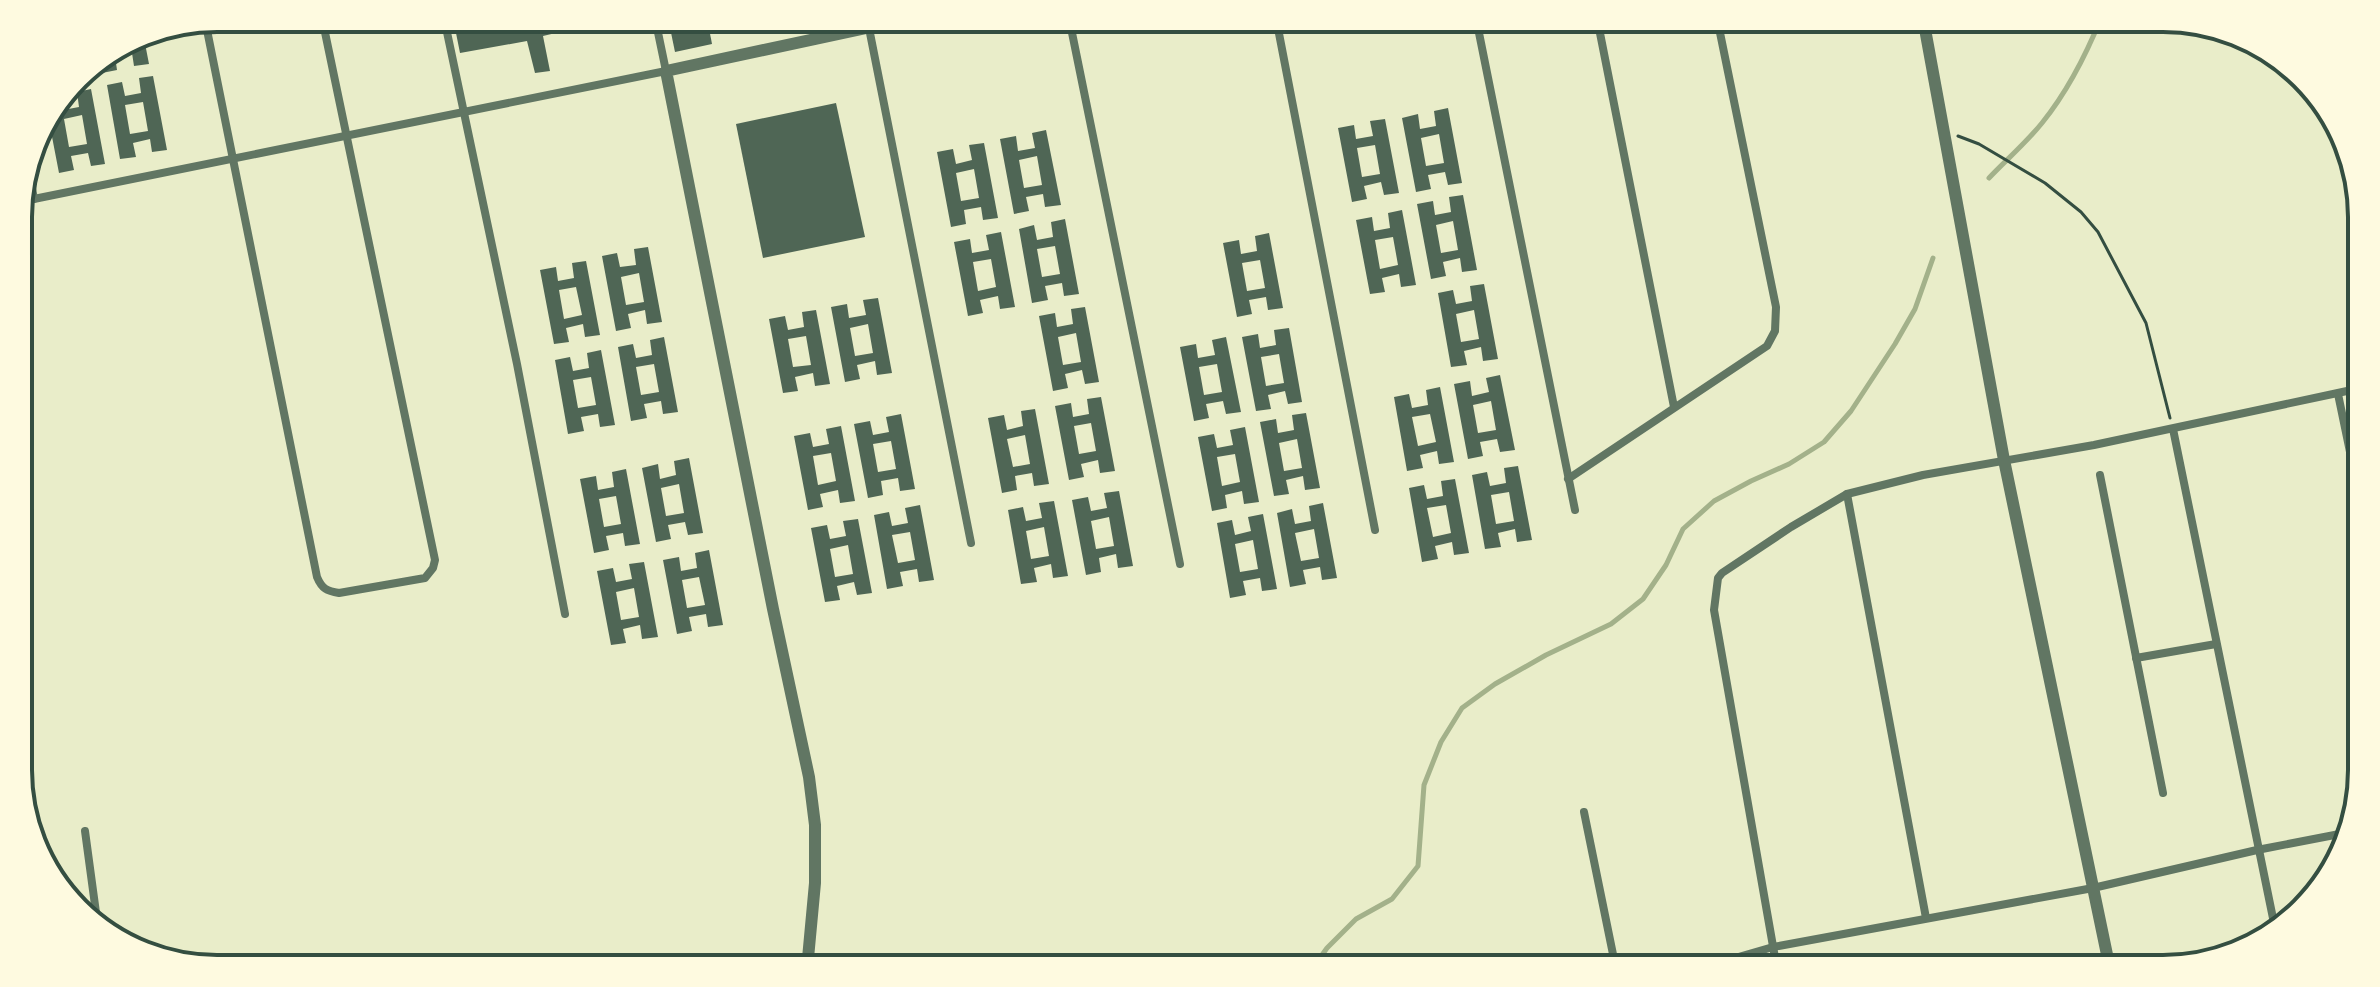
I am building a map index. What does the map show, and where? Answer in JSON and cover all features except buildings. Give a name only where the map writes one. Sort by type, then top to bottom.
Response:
[{"type":"street","points":[[207,32],[317,577],[326,591],[339,593],[425,578],[435,560],[325,32]]},
{"type":"street","points":[[447,32],[517,364],[565,614]]},
{"type":"street","points":[[658,32],[809,777],[815,825],[815,868],[808,955]]},
{"type":"street","points":[[34,199],[666,71],[830,32]]},
{"type":"street","points":[[870,32],[971,543]]},
{"type":"street","points":[[1072,32],[1180,564]]},
{"type":"street","points":[[1279,32],[1375,530]]},
{"type":"street","points":[[1479,32],[1575,510]]},
{"type":"street","points":[[1600,32],[1674,407]]},
{"type":"street","points":[[1568,479],[1767,346],[1775,331],[1776,307],[1720,32]]},
{"type":"street","points":[[1926,32],[2004,460],[2107,955]]},
{"type":"street","points":[[1774,955],[1714,610],[1718,578],[1722,573],[1777,535],[1847,494],[1923,475],[2173,429],[2348,391]]},
{"type":"street","points":[[2338,394],[2348,442]]},
{"type":"street","points":[[2173,429],[2273,919]]},
{"type":"street","points":[[2100,475],[2163,793]]},
{"type":"street","points":[[1847,494],[1926,918]]},
{"type":"street","points":[[2136,658],[2216,644]]},
{"type":"street","points":[[1584,812],[1613,955]]},
{"type":"street","points":[[85,831],[96,910]]},
{"type":"street","points":[[1745,955],[1773,947],[2093,888],[2336,835]]},
{"type":"path","points":[[1979,144],[2045,183],[2081,212],[2098,232],[2146,323],[2173,429]]},
{"type":"waterway","points":[[1989,178],[2029,138],[2060,99],[2095,32]]},
{"type":"waterway","points":[[1322,955],[1356,919],[1392,899],[1418,866],[1424,785],[1441,742],[1462,708],[1495,684],[1546,655],[1611,624],[1643,599],[1666,565],[1683,529],[1714,501],[1789,464],[1824,442],[1851,411],[1895,344],[1915,309],[1933,258]]}]
